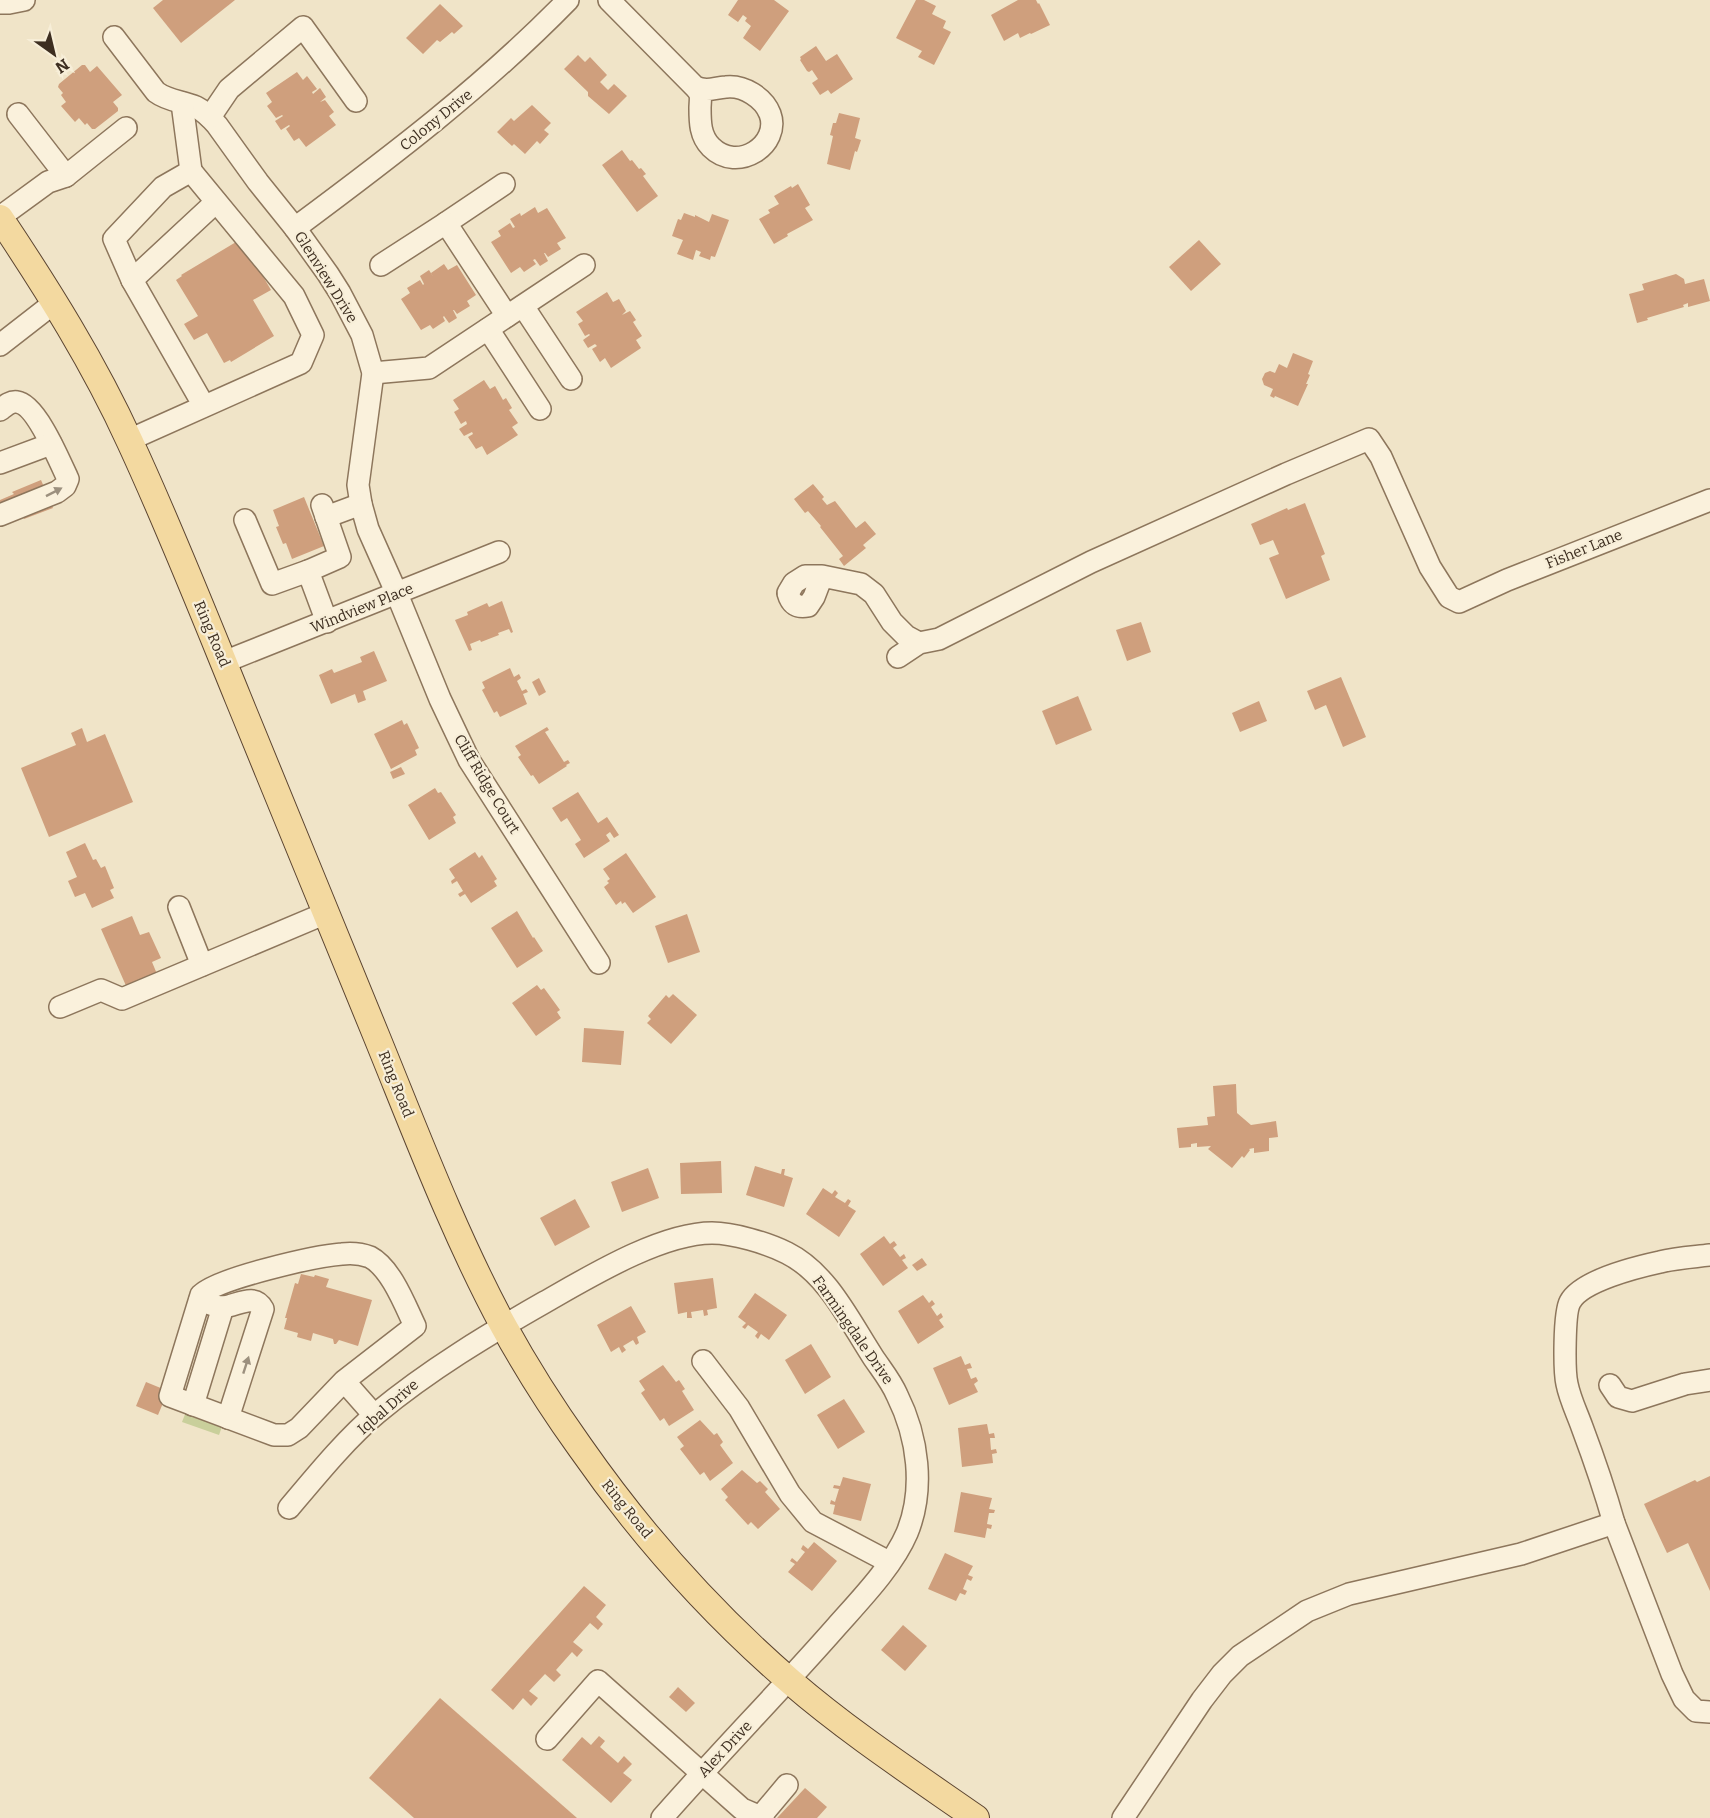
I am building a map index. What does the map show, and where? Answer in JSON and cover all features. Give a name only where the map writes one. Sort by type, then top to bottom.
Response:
[{"type":"main road","name":"Ring Road","points":[[0,218],[78,341],[129,440],[224,662],[432,1173],[504,1326],[544,1394],[578,1444],[651,1540],[731,1625],[789,1680],[886,1756],[976,1818]]},
{"type":"street","points":[[0,3],[24,0]]},
{"type":"street","name":"Colony Drive","points":[[295,228],[446,113],[568,0]]},
{"type":"street","points":[[609,0],[695,87]]},
{"type":"street","points":[[210,117],[229,89],[303,27],[356,101]]},
{"type":"street","name":"Glenview Drive","points":[[114,38],[156,92],[195,106],[210,117],[295,228],[340,293],[362,335],[372,373],[358,485],[368,529],[397,594]]},
{"type":"street","points":[[129,440],[301,363],[313,335],[294,296],[191,171],[182,103]]},
{"type":"street","points":[[18,114],[66,176]]},
{"type":"street","points":[[0,218],[48,182],[66,176],[126,128]]},
{"type":"street","points":[[191,171],[163,187],[114,239],[132,280],[204,406]]},
{"type":"street","points":[[381,265],[504,184]]},
{"type":"street","points":[[132,280],[216,202]]},
{"type":"street","points":[[446,223],[571,379]]},
{"type":"street","points":[[372,373],[429,368],[584,266]]},
{"type":"street","points":[[0,345],[54,303]]},
{"type":"street","points":[[489,329],[540,409]]},
{"type":"street","points":[[0,410],[10,403],[18,402],[28,407],[51,444],[68,479],[65,486],[57,492],[0,515]]},
{"type":"street","name":"Fisher Lane","points":[[919,643],[939,639],[1091,562],[1369,439],[1381,457],[1430,567],[1449,597],[1460,602],[1507,580],[1710,500]]},
{"type":"street","points":[[0,463],[51,444]]},
{"type":"street","points":[[245,520],[272,584],[340,557],[324,511],[361,504]]},
{"type":"street","name":"Windview Place","points":[[224,662],[499,552]]},
{"type":"street","points":[[308,571],[327,622]]},
{"type":"street","points":[[822,576],[861,585],[874,594],[892,622],[906,636],[919,643],[898,657]]},
{"type":"street","name":"Cliff Ridge Court","points":[[397,594],[440,699],[469,760],[599,963]]},
{"type":"street","points":[[179,907],[202,965]]},
{"type":"street","points":[[60,1007],[101,990],[122,999],[326,913]]},
{"type":"street","name":"Farmingdale Drive","points":[[504,1326],[595,1273],[649,1248],[683,1236],[713,1233],[767,1245],[787,1253],[810,1268],[829,1291],[897,1394],[909,1423],[916,1448],[917,1477],[914,1507],[907,1532],[896,1554],[860,1600],[789,1680]]},
{"type":"street","points":[[358,1254],[378,1263],[391,1279],[415,1326],[345,1381],[299,1428],[288,1435],[274,1435],[170,1396],[201,1295],[211,1288],[300,1261],[358,1254]]},
{"type":"street","points":[[1710,1255],[1662,1261],[1597,1281],[1583,1289],[1570,1301],[1566,1313],[1566,1383],[1604,1488],[1614,1523],[1672,1674],[1684,1699],[1696,1711],[1710,1712]]},
{"type":"street","points":[[200,1300],[223,1307],[253,1300],[261,1306],[263,1312],[228,1418]]},
{"type":"street","points":[[194,1405],[223,1307]]},
{"type":"street","name":"Iqbal Drive","points":[[289,1508],[322,1468],[375,1415],[424,1376],[504,1326]]},
{"type":"street","points":[[703,1361],[739,1408],[790,1494],[813,1522],[889,1562]]},
{"type":"street","points":[[1610,1385],[1618,1397],[1632,1401],[1685,1384],[1710,1380]]},
{"type":"street","points":[[345,1381],[375,1415]]},
{"type":"street","points":[[1123,1818],[1222,1674],[1240,1656],[1307,1611],[1349,1594],[1521,1554],[1614,1523]]},
{"type":"street","name":"Alex Drive","points":[[662,1818],[789,1680]]},
{"type":"street","points":[[547,1738],[598,1681],[750,1815],[787,1785]]},
{"type":"green space","points":[[193,1394],[229,1407],[219,1435],[182,1422]]},
{"type":"building","points":[[163,0],[235,0],[181,43],[153,8]]},
{"type":"building","points":[[738,0],[774,0],[789,11],[760,51],[743,38],[751,26],[745,21],[747,18],[743,15],[738,22],[728,15]]},
{"type":"building","points":[[916,0],[924,0],[936,6],[932,14],[946,21],[943,28],[951,32],[934,65],[918,57],[922,51],[896,38]]},
{"type":"building","points":[[1018,0],[1036,0],[1050,25],[1020,38],[1018,33],[1004,41],[991,15]]},
{"type":"building","points":[[440,4],[463,26],[440,42],[437,40],[423,54],[406,38]]},
{"type":"building","points":[[816,46],[826,61],[837,54],[853,79],[831,94],[828,90],[820,95],[812,83],[818,79],[812,70],[807,71],[800,60],[800,57]]},
{"type":"building","points":[[578,55],[585,62],[590,57],[607,75],[600,82],[608,90],[614,84],[627,96],[609,114],[588,96],[588,92],[564,69]]},
{"type":"building","points":[[85,65],[90,72],[97,66],[122,95],[113,102],[118,111],[95,129],[87,123],[85,125],[79,118],[75,122],[61,106],[66,102],[61,95],[63,93],[58,87],[59,84]]},
{"type":"building","points":[[297,72],[303,80],[307,76],[317,89],[312,92],[313,94],[320,88],[326,97],[320,102],[325,100],[334,112],[329,116],[336,125],[306,147],[299,138],[294,141],[286,129],[289,125],[281,130],[275,121],[283,116],[276,118],[267,106],[272,102],[266,93]]},
{"type":"building","points":[[532,105],[551,123],[544,130],[549,134],[540,144],[537,141],[525,154],[497,132],[511,118],[514,121]]},
{"type":"building","points":[[839,113],[860,118],[855,138],[861,140],[857,152],[855,151],[850,170],[827,164],[833,136],[830,135]]},
{"type":"building","points":[[622,150],[630,161],[632,160],[646,174],[643,176],[658,196],[637,212],[602,165]]},
{"type":"building","points":[[798,184],[810,205],[805,208],[813,220],[774,244],[759,219],[779,204],[774,196]]},
{"type":"building","points":[[535,207],[538,213],[547,208],[566,238],[557,243],[561,249],[548,257],[544,253],[548,261],[540,266],[535,259],[533,260],[536,264],[524,272],[520,267],[511,273],[491,242],[501,236],[498,231],[510,223],[513,228],[515,227],[510,219],[520,213],[521,216]]},
{"type":"building","points":[[684,213],[695,217],[695,215],[709,222],[712,214],[729,220],[715,257],[711,256],[710,260],[699,256],[701,252],[696,250],[693,260],[677,254],[683,240],[672,236],[678,219],[681,220]]},
{"type":"building","points":[[241,239],[271,290],[253,300],[274,336],[231,362],[230,360],[224,363],[207,333],[194,340],[184,324],[198,316],[176,280]]},
{"type":"building","points":[[1199,240],[1221,264],[1191,291],[1169,267]]},
{"type":"building","points":[[444,264],[448,270],[457,265],[476,295],[467,301],[470,306],[457,314],[453,310],[457,318],[449,323],[444,316],[445,321],[433,329],[430,325],[421,330],[401,299],[410,293],[407,288],[420,280],[424,284],[420,276],[429,270],[434,278],[431,273]]},
{"type":"building","points":[[1676,274],[1684,279],[1685,284],[1704,279],[1710,301],[1688,307],[1688,303],[1683,305],[1684,307],[1637,323],[1629,294],[1644,290],[1642,284]]},
{"type":"building","points":[[607,292],[613,302],[619,299],[626,311],[622,315],[630,311],[636,320],[633,322],[642,336],[636,340],[641,348],[611,368],[605,358],[600,362],[592,349],[597,346],[595,344],[588,348],[583,340],[590,335],[585,336],[578,324],[583,321],[576,312]]},
{"type":"building","points":[[1293,353],[1313,361],[1308,374],[1310,375],[1306,384],[1308,384],[1298,406],[1270,396],[1273,389],[1264,385],[1262,379],[1265,373],[1270,371],[1275,373],[1279,364],[1287,368]]},
{"type":"building","points":[[484,380],[490,389],[495,386],[503,400],[506,398],[512,408],[509,410],[518,423],[512,427],[518,435],[487,455],[482,446],[476,449],[468,437],[473,434],[472,432],[464,436],[459,429],[467,424],[466,421],[461,424],[454,412],[459,409],[453,400]]},
{"type":"building","points":[[41,480],[53,508],[24,519],[22,515],[0,524],[0,500],[14,494],[12,492]]},
{"type":"building","points":[[813,484],[824,497],[822,499],[827,505],[835,501],[856,528],[865,521],[876,534],[863,545],[866,548],[844,566],[839,559],[843,556],[821,526],[808,511],[805,513],[794,499]]},
{"type":"building","points":[[304,497],[324,546],[292,559],[276,527],[279,526],[273,510]]},
{"type":"building","points":[[1305,503],[1325,554],[1321,556],[1330,580],[1286,599],[1269,558],[1279,554],[1273,540],[1260,545],[1251,524],[1287,508],[1288,510]]},
{"type":"building","points":[[502,601],[513,632],[511,633],[509,629],[481,642],[480,640],[470,644],[472,650],[469,651],[455,620],[487,603],[489,607]]},
{"type":"building","points":[[1141,622],[1151,652],[1127,661],[1116,630]]},
{"type":"building","points":[[374,651],[387,681],[363,691],[366,700],[358,703],[355,694],[331,704],[319,675],[332,669],[334,673],[362,662],[360,657]]},
{"type":"building","points":[[510,668],[514,677],[519,674],[521,678],[517,681],[522,691],[526,689],[528,692],[523,694],[527,704],[500,717],[497,711],[494,713],[482,690],[485,688],[482,682]]},
{"type":"building","points":[[1341,677],[1366,737],[1343,747],[1326,705],[1315,710],[1307,691]]},
{"type":"building","points":[[539,678],[546,692],[539,696],[532,682]]},
{"type":"building","points":[[1078,696],[1092,730],[1056,745],[1042,711]]},
{"type":"building","points":[[1259,701],[1267,721],[1240,732],[1232,713]]},
{"type":"building","points":[[402,720],[404,725],[407,723],[419,748],[415,750],[417,755],[391,769],[374,734]]},
{"type":"building","points":[[547,727],[549,730],[545,732],[564,762],[568,760],[570,763],[539,784],[518,757],[521,755],[515,746]]},
{"type":"building","points":[[82,728],[87,742],[105,734],[133,802],[49,837],[21,768],[76,745],[71,733]]},
{"type":"building","points":[[401,767],[405,774],[393,779],[390,772]]},
{"type":"building","points":[[435,788],[438,793],[441,792],[456,815],[453,817],[456,823],[429,840],[408,805]]},
{"type":"building","points":[[578,792],[598,823],[607,817],[619,835],[614,838],[610,832],[606,835],[610,841],[584,858],[575,844],[581,840],[567,818],[561,822],[552,808]]},
{"type":"building","points":[[85,843],[93,860],[96,859],[101,868],[105,866],[114,888],[110,890],[114,898],[92,908],[85,893],[75,897],[68,881],[77,877],[66,852]]},
{"type":"building","points":[[475,852],[479,858],[482,855],[497,879],[494,881],[497,886],[471,903],[465,894],[460,897],[458,894],[463,891],[457,881],[452,884],[451,881],[455,878],[449,869]]},
{"type":"building","points":[[626,853],[656,897],[633,913],[625,902],[622,904],[621,901],[616,905],[604,887],[610,879],[603,869]]},
{"type":"building","points":[[517,911],[543,951],[517,968],[491,928]]},
{"type":"building","points":[[687,914],[700,952],[668,963],[655,926]]},
{"type":"building","points":[[132,916],[140,935],[149,932],[161,958],[152,962],[157,974],[127,988],[101,929]]},
{"type":"building","points":[[537,985],[541,990],[544,988],[560,1010],[557,1012],[561,1018],[536,1036],[512,1003]]},
{"type":"building","points":[[673,994],[697,1015],[671,1044],[647,1023],[651,1019],[648,1016],[666,995],[669,998]]},
{"type":"building","points":[[584,1028],[624,1031],[621,1065],[582,1062]]},
{"type":"building","points":[[1236,1084],[1237,1113],[1251,1125],[1276,1121],[1278,1137],[1269,1138],[1269,1151],[1254,1153],[1254,1148],[1249,1149],[1244,1158],[1242,1156],[1232,1168],[1208,1149],[1211,1146],[1197,1147],[1197,1143],[1191,1144],[1191,1147],[1179,1148],[1177,1128],[1208,1125],[1207,1117],[1215,1116],[1213,1086]]},
{"type":"building","points":[[721,1161],[722,1193],[681,1194],[680,1163]]},
{"type":"building","points":[[755,1166],[781,1174],[782,1169],[785,1169],[784,1175],[793,1178],[784,1207],[746,1195]]},
{"type":"building","points":[[648,1168],[659,1198],[622,1212],[611,1182]]},
{"type":"building","points":[[823,1188],[832,1194],[835,1190],[838,1193],[835,1197],[845,1203],[848,1199],[851,1201],[848,1206],[856,1211],[839,1237],[806,1214]]},
{"type":"building","points":[[575,1199],[590,1227],[555,1246],[540,1218]]},
{"type":"building","points":[[884,1236],[890,1244],[894,1241],[897,1245],[893,1248],[900,1257],[904,1254],[906,1258],[902,1260],[908,1268],[883,1286],[860,1254]]},
{"type":"building","points":[[922,1258],[927,1265],[917,1271],[912,1265]]},
{"type":"building","points":[[301,1274],[329,1279],[326,1287],[372,1300],[358,1346],[339,1340],[334,1344],[333,1339],[313,1333],[311,1341],[297,1337],[298,1333],[284,1329],[295,1283],[298,1284]]},
{"type":"building","points":[[713,1278],[717,1308],[707,1310],[708,1315],[704,1316],[703,1310],[691,1312],[692,1318],[687,1318],[687,1312],[678,1314],[674,1283]]},
{"type":"building","points":[[755,1293],[787,1315],[769,1340],[761,1334],[758,1339],[755,1336],[758,1332],[748,1325],[745,1329],[742,1327],[746,1323],[738,1317]]},
{"type":"building","points":[[923,1295],[929,1303],[932,1300],[935,1304],[931,1307],[937,1316],[941,1313],[943,1317],[939,1320],[944,1327],[918,1344],[898,1311]]},
{"type":"building","points":[[631,1306],[646,1332],[637,1337],[639,1343],[636,1345],[633,1340],[623,1346],[626,1350],[622,1353],[619,1347],[611,1352],[597,1325]]},
{"type":"building","points":[[811,1344],[831,1377],[805,1394],[785,1360]]},
{"type":"building","points":[[961,1356],[965,1365],[970,1363],[972,1368],[967,1369],[971,1379],[976,1377],[978,1381],[974,1384],[978,1392],[949,1405],[933,1368]]},
{"type":"building","points":[[663,1365],[676,1382],[679,1380],[685,1389],[682,1391],[694,1410],[669,1426],[664,1418],[660,1421],[641,1393],[645,1390],[639,1381]]},
{"type":"building","points":[[146,1382],[168,1391],[158,1415],[136,1406]]},
{"type":"building","points":[[844,1399],[865,1432],[838,1449],[817,1415]]},
{"type":"building","points":[[700,1420],[714,1435],[717,1433],[723,1442],[720,1445],[733,1463],[710,1481],[704,1472],[700,1475],[680,1449],[684,1446],[677,1437]]},
{"type":"building","points":[[987,1424],[989,1434],[994,1433],[995,1438],[990,1438],[991,1450],[996,1449],[997,1453],[992,1454],[993,1463],[962,1467],[958,1428]]},
{"type":"building","points":[[742,1470],[768,1489],[765,1492],[780,1509],[758,1529],[751,1522],[748,1525],[725,1500],[728,1497],[721,1489]]},
{"type":"building","points":[[1710,1476],[1710,1591],[1688,1543],[1667,1553],[1644,1504],[1695,1480],[1697,1482]]},
{"type":"building","points":[[843,1477],[871,1484],[861,1521],[833,1514],[835,1505],[830,1504],[831,1500],[835,1502],[839,1489],[833,1488],[834,1485],[840,1486]]},
{"type":"building","points":[[961,1492],[992,1498],[989,1509],[995,1510],[994,1513],[989,1513],[987,1524],[992,1525],[991,1529],[987,1528],[985,1538],[954,1532]]},
{"type":"building","points":[[814,1542],[837,1561],[812,1591],[788,1572],[795,1564],[790,1561],[792,1558],[797,1562],[805,1552],[801,1549],[803,1545],[808,1549]]},
{"type":"building","points":[[945,1553],[973,1566],[968,1575],[973,1577],[971,1581],[967,1579],[963,1589],[967,1591],[965,1595],[960,1593],[956,1601],[928,1589]]},
{"type":"building","points":[[584,1586],[606,1605],[596,1617],[603,1624],[598,1630],[590,1623],[573,1642],[583,1650],[577,1657],[572,1652],[556,1670],[561,1675],[554,1682],[545,1674],[529,1691],[538,1698],[531,1706],[523,1698],[513,1710],[491,1690]]},
{"type":"building","points":[[903,1625],[927,1646],[905,1671],[881,1650]]},
{"type":"building","points":[[678,1687],[695,1703],[686,1712],[669,1697]]},
{"type":"building","points":[[440,1698],[577,1818],[414,1818],[369,1778]]},
{"type":"building","points":[[599,1736],[605,1741],[600,1747],[618,1763],[624,1756],[632,1764],[623,1773],[632,1780],[611,1803],[562,1760],[582,1737],[591,1745]]},
{"type":"building","points":[[805,1788],[827,1807],[817,1818],[777,1818]]}]
